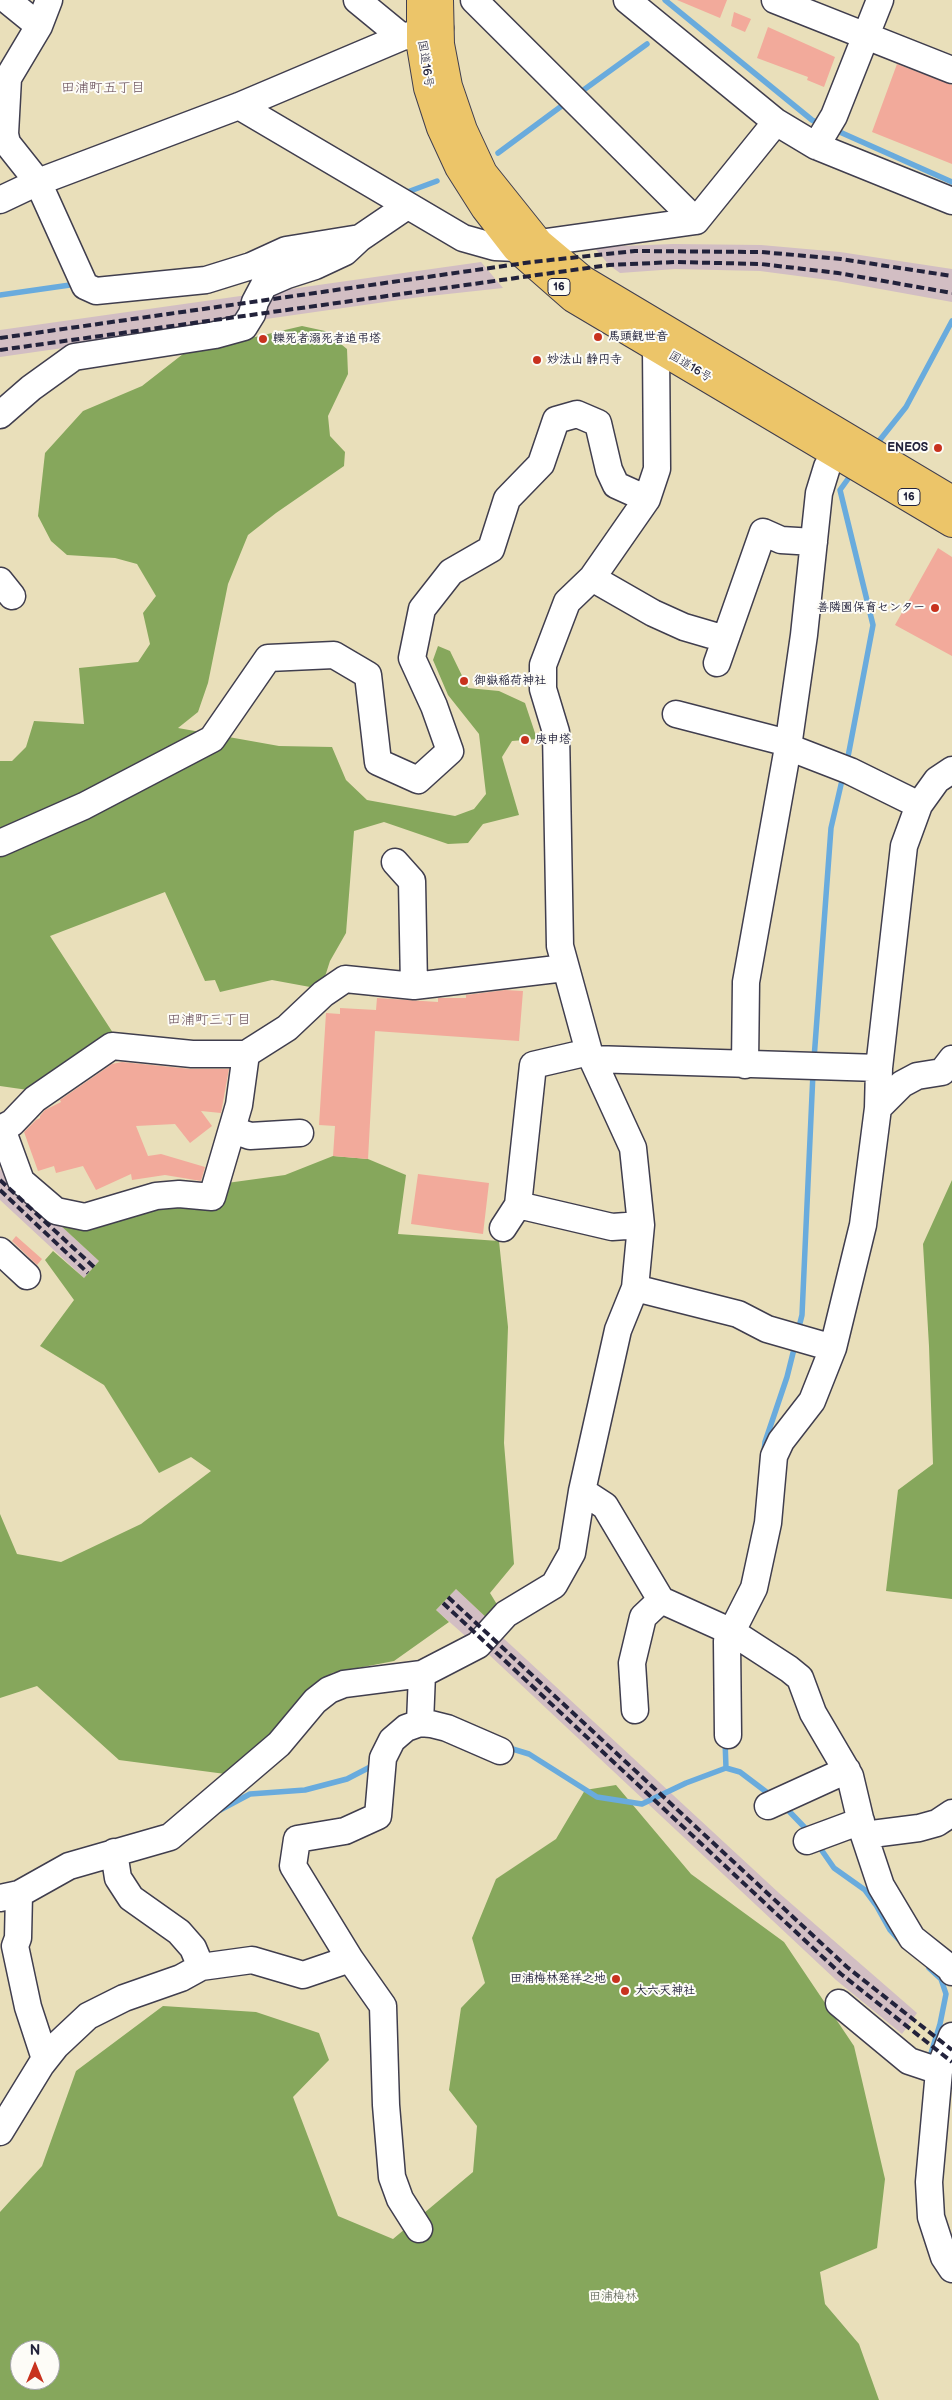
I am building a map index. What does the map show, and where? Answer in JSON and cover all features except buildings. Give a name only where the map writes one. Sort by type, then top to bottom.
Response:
[{"type":"highway","name":"国道16号","points":[[420,0],[421,33],[428,88],[444,135],[459,167],[485,208],[527,245],[573,298],[656,347],[844,447]]},
{"type":"highway","name":"国道16号","points":[[421,33],[440,0]]},
{"type":"highway","name":"国道16号","points":[[527,245],[872,464],[952,523]]},
{"type":"highway","name":"国道16号","points":[[872,464],[952,500]]},
{"type":"street","points":[[7,0],[39,26]]},
{"type":"street","points":[[49,0],[39,26],[8,78],[3,144],[38,182],[86,286],[96,291],[206,280],[251,266],[286,250],[360,238]]},
{"type":"street","points":[[358,0],[421,33]]},
{"type":"street","points":[[474,0],[696,221]]},
{"type":"street","points":[[627,0],[776,122],[816,146],[952,201]]},
{"type":"street","points":[[775,0],[952,70]]},
{"type":"street","points":[[816,146],[834,116],[880,0]]},
{"type":"street","points":[[0,200],[38,182],[239,106],[421,33]]},
{"type":"street","points":[[239,106],[464,238],[495,247],[527,245],[696,221],[776,122]]},
{"type":"street","points":[[6,410],[74,357],[215,335],[244,327],[252,314],[255,302],[264,285],[315,266],[345,252],[360,238],[407,206]]},
{"type":"street","points":[[45,2059],[28,2007],[15,1946],[18,1938],[10,1896],[70,1866],[170,1837],[279,1744],[315,1701],[330,1690],[344,1684],[422,1674],[478,1645],[506,1614],[554,1585],[572,1553],[582,1491],[618,1330],[635,1288],[641,1225],[633,1148],[590,1055],[560,946],[556,732],[543,689],[544,664],[567,602],[592,578],[647,499],[657,469],[656,347]]},
{"type":"street","points":[[0,843],[84,806],[212,739],[268,658],[334,655],[368,675],[378,762],[418,780],[450,751],[434,706],[412,658],[422,609],[451,572],[491,549],[507,499],[541,464],[556,420],[577,414],[598,423],[609,470],[616,485],[647,499]]},
{"type":"street","points":[[745,1065],[746,982],[788,745],[804,635],[819,493],[844,447]]},
{"type":"street","points":[[717,663],[763,532],[781,540],[814,542]]},
{"type":"street","points":[[592,578],[653,613],[684,627],[725,639]]},
{"type":"street","points":[[676,714],[788,745],[850,771],[919,805]]},
{"type":"street","points":[[728,1735],[727,1641],[754,1588],[768,1524],[774,1456],[781,1441],[812,1401],[832,1348],[863,1225],[878,1108],[879,1068],[904,846],[919,805],[937,780],[952,770]]},
{"type":"street","points":[[395,862],[412,881],[414,986]]},
{"type":"street","points":[[246,1054],[239,1105],[212,1197],[179,1194],[156,1196],[85,1217],[56,1211],[22,1181],[1,1129],[12,1123],[35,1099],[112,1046],[192,1054],[246,1054],[287,1028],[323,994],[346,979],[414,986],[565,968]]},
{"type":"street","points":[[503,1228],[518,1205],[533,1065],[590,1055],[745,1065],[879,1068]]},
{"type":"street","points":[[878,1108],[902,1084],[917,1076],[942,1072],[952,1059]]},
{"type":"street","points":[[232,1130],[250,1136],[300,1133]]},
{"type":"street","points":[[518,1205],[612,1227],[641,1225]]},
{"type":"street","points":[[0,1251],[27,1276]]},
{"type":"street","points":[[635,1288],[738,1314],[767,1329],[832,1348]]},
{"type":"street","points":[[582,1491],[605,1506],[661,1600],[732,1632],[800,1678],[813,1713],[847,1770],[880,1886],[912,1938],[952,1970]]},
{"type":"street","points":[[635,1710],[632,1663],[643,1618],[661,1600]]},
{"type":"street","points":[[420,1723],[422,1674]]},
{"type":"street","points":[[419,2229],[400,2198],[392,2177],[386,2105],[382,2006],[350,1959],[293,1866],[297,1839],[346,1831],[378,1816],[383,1758],[392,1740],[406,1728],[420,1723],[446,1728],[500,1751]]},
{"type":"street","points":[[768,1806],[847,1770]]},
{"type":"street","points":[[807,1841],[862,1828],[919,1828],[938,1823],[952,1814]]},
{"type":"street","points":[[114,1852],[118,1878],[132,1898],[179,1932],[192,1948],[201,1967]]},
{"type":"street","points":[[0,2132],[45,2059],[88,2016],[124,1998],[181,1978],[201,1967],[252,1960],[303,1975],[350,1959]]},
{"type":"street","points":[[839,2003],[909,2061],[939,2071]]},
{"type":"street","points":[[952,2036],[939,2071],[930,2182],[931,2217],[946,2245],[944,2257],[952,2269]]},
{"type":"shaded area","points":[[673,244],[761,245],[840,252],[952,269],[952,302],[836,281],[760,271],[675,269],[620,273],[609,265],[594,247]]},
{"type":"shaded area","points":[[481,262],[503,288],[420,297],[0,357],[0,330]]},
{"type":"shaded area","points":[[0,1169],[99,1261],[84,1278],[0,1200]]},
{"type":"shaded area","points":[[456,1589],[491,1622],[471,1641],[436,1610]]},
{"type":"shaded area","points":[[500,1635],[779,1893],[917,2013],[902,2034],[836,1980],[485,1651]]},
{"type":"green space","points":[[302,326],[325,331],[347,349],[348,374],[328,416],[330,436],[345,452],[344,466],[276,513],[248,535],[228,584],[208,683],[198,712],[178,728],[279,746],[332,747],[346,780],[367,800],[455,816],[474,809],[486,794],[479,734],[448,695],[433,660],[438,646],[450,651],[468,688],[499,691],[525,703],[537,739],[512,741],[502,757],[519,815],[483,824],[468,843],[448,844],[384,822],[354,831],[346,933],[330,961],[321,989],[272,980],[220,992],[215,980],[205,981],[165,892],[50,936],[115,1036],[35,1091],[0,1086],[0,761],[12,761],[26,747],[34,721],[84,724],[79,668],[138,662],[150,644],[143,613],[156,596],[137,564],[115,558],[67,555],[51,541],[38,516],[45,453],[83,411],[142,386],[192,347],[238,341]]},
{"type":"green space","points":[[333,1156],[368,1159],[406,1175],[398,1234],[499,1241],[508,1327],[504,1443],[514,1564],[490,1593],[501,1611],[491,1622],[456,1589],[436,1610],[449,1622],[394,1661],[332,1673],[233,1775],[119,1760],[37,1686],[0,1698],[0,1514],[17,1554],[61,1562],[141,1524],[211,1471],[191,1457],[159,1473],[104,1385],[40,1346],[74,1300],[45,1260],[53,1251],[84,1278],[99,1261],[59,1224],[227,1183],[285,1175]]},
{"type":"green space","points":[[952,1180],[952,1599],[886,1591],[898,1490],[933,1464],[923,1244]]},
{"type":"green space","name":"田浦梅林","points":[[616,1785],[691,1874],[784,1942],[854,2046],[885,2179],[877,2248],[820,2272],[825,2304],[859,2344],[879,2400],[0,2400],[0,2212],[42,2166],[76,2071],[163,2006],[256,2012],[319,2033],[329,2060],[293,2097],[338,2216],[393,2239],[473,2172],[477,2126],[449,2090],[461,2008],[485,1983],[472,1938],[496,1879],[556,1839],[585,1790]]},
{"type":"waterway","points":[[665,0],[812,120],[822,125]]},
{"type":"waterway","points":[[578,94],[647,44]]},
{"type":"waterway","points":[[498,153],[567,102]]},
{"type":"waterway","points":[[833,129],[952,182]]},
{"type":"waterway","points":[[402,194],[437,181]]},
{"type":"waterway","points":[[0,295],[77,284]]},
{"type":"waterway","points":[[875,446],[906,407],[952,321]]},
{"type":"waterway","points":[[847,762],[873,625],[840,490],[853,472]]},
{"type":"waterway","points":[[814,1059],[831,828],[843,776]]},
{"type":"waterway","points":[[798,1331],[802,1315],[813,1073]]},
{"type":"waterway","points":[[764,1451],[765,1442],[787,1377],[795,1345]]},
{"type":"waterway","points":[[506,1747],[529,1754],[597,1797],[642,1804],[686,1783],[726,1768],[725,1740]]},
{"type":"waterway","points":[[220,1810],[250,1794],[305,1790],[347,1779],[374,1765],[374,1763]]},
{"type":"waterway","points":[[726,1768],[740,1772],[773,1797]]},
{"type":"waterway","points":[[784,1806],[810,1833]]},
{"type":"waterway","points":[[818,1845],[834,1868],[865,1890],[890,1930],[900,1941]]},
{"type":"waterway","points":[[929,1968],[941,1979],[946,1994],[940,2024],[929,2060]]},
{"type":"railway","points":[[0,338],[532,262],[635,251],[761,252],[841,259],[952,276]]},
{"type":"railway","points":[[0,350],[609,265],[675,262],[761,264],[838,273],[952,293]]},
{"type":"railway","points":[[0,1180],[94,1267]]},
{"type":"railway","points":[[0,1190],[88,1273]]},
{"type":"railway","points":[[448,1597],[847,1967],[952,2050]]},
{"type":"railway","points":[[443,1603],[841,1974],[952,2062]]},
{"type":"place","name":"馬頭観世音","points":[[598,337]]},
{"type":"place","name":"轢死者溺死者追弔塔","points":[[263,339]]},
{"type":"place","name":"妙法山 静円寺","points":[[537,360]]},
{"type":"place","name":"ENEOS","points":[[938,448]]},
{"type":"place","name":"善隣園保育センター","points":[[935,608]]},
{"type":"place","name":"御嶽稲荷神社","points":[[464,681]]},
{"type":"place","name":"庚申塔","points":[[525,740]]},
{"type":"place","name":"田浦梅林発祥之地","points":[[616,1979]]},
{"type":"place","name":"大六天神社","points":[[625,1991]]},
{"type":"district","name":"田浦町五丁目","points":[[103,88]]},
{"type":"district","name":"田浦町三丁目","points":[[209,1020]]}]
